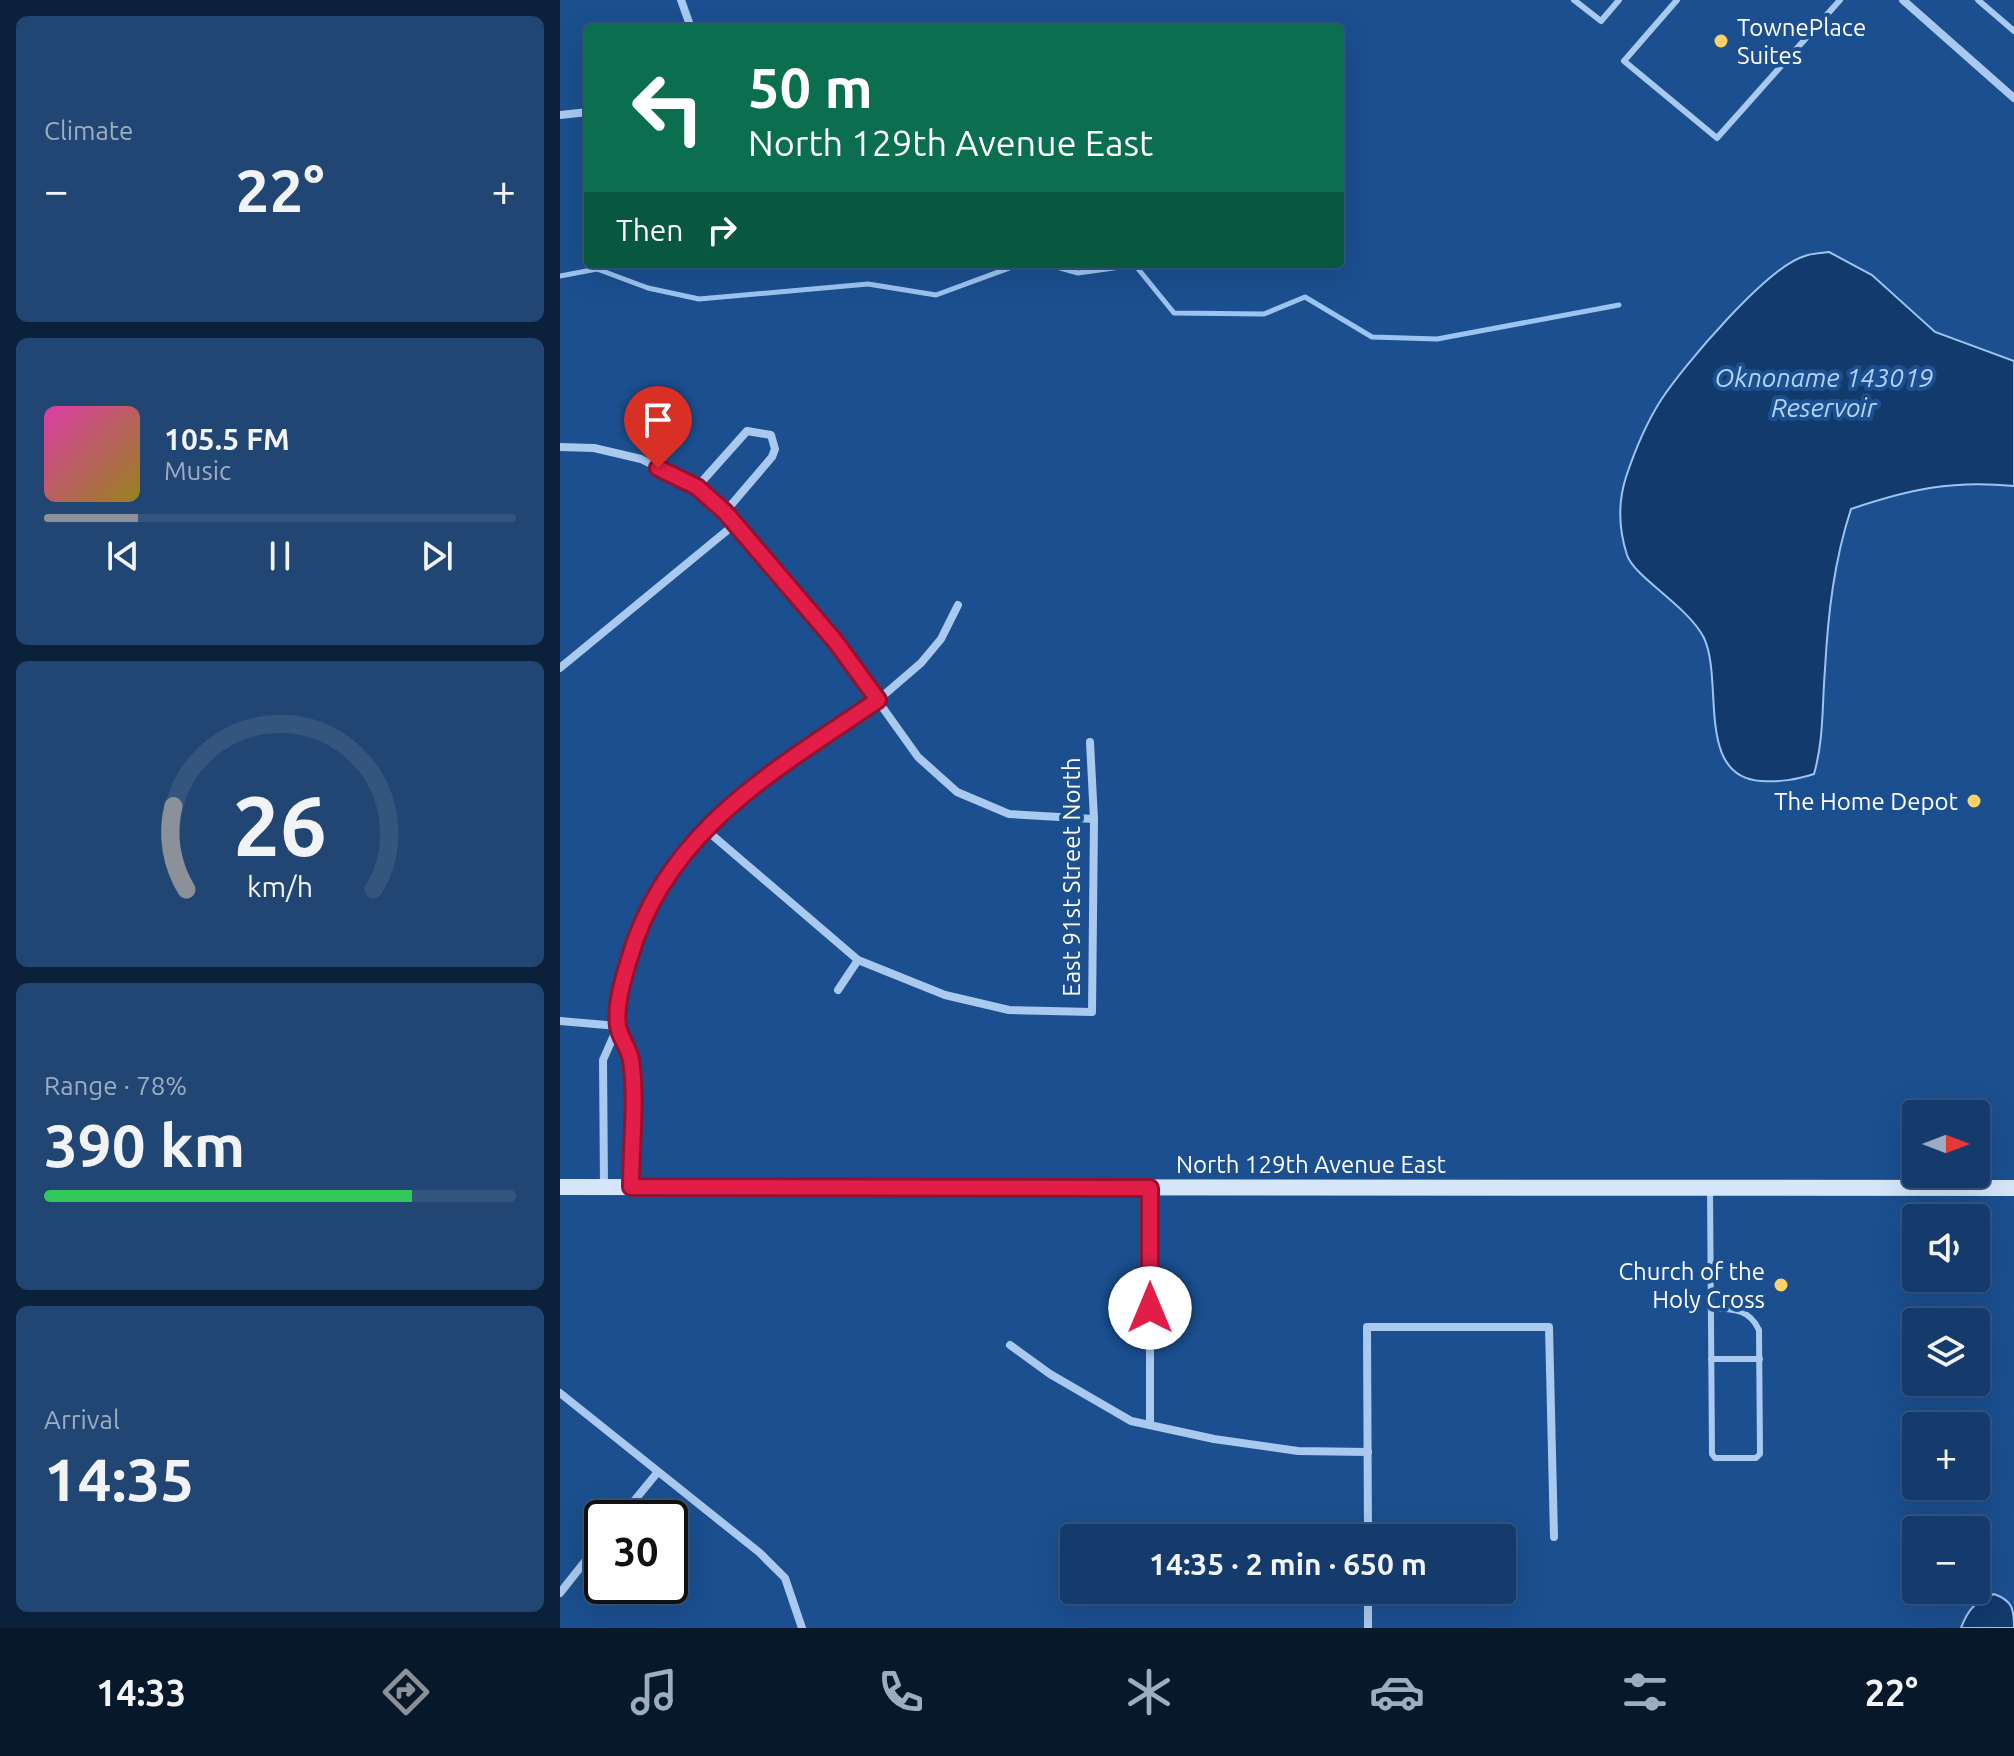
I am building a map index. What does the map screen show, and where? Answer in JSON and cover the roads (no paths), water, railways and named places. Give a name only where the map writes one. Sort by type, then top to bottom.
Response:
[{"type":"main road","name":"North 129th Avenue East","points":[[560,1187],[2014,1188]]},
{"type":"street","points":[[681,0],[690,24]]},
{"type":"street","points":[[1903,0],[2014,98]]},
{"type":"street","points":[[560,115],[584,112]]},
{"type":"street","points":[[697,487],[747,431],[771,435],[775,449],[772,457],[725,512]]},
{"type":"street","points":[[560,447],[594,448],[641,459],[697,487],[725,512],[835,641],[918,757],[938,778],[973,801],[1034,818],[1094,819]]},
{"type":"street","points":[[560,668],[735,524]]},
{"type":"street","points":[[604,1187],[603,1060],[618,1026],[624,976],[636,936],[655,890],[705,829],[788,761],[878,700],[921,663],[941,639],[958,605]]},
{"type":"street","name":"East 91st Street North","points":[[858,960],[945,995],[1009,1010],[1092,1012],[1094,819],[1090,742]]},
{"type":"street","points":[[705,829],[858,960],[838,990]]},
{"type":"street","points":[[560,1021],[618,1026]]},
{"type":"street","points":[[618,1026],[631,1058],[631,1187]]},
{"type":"street","points":[[1150,1188],[1150,1424]]},
{"type":"street","points":[[1368,1524],[1367,1327],[1549,1327],[1554,1537]]},
{"type":"street","points":[[1010,1345],[1131,1421],[1214,1439],[1298,1451],[1368,1452]]},
{"type":"street","points":[[560,1393],[760,1553],[785,1578],[802,1628]]},
{"type":"street","points":[[635,1500],[657,1473]]},
{"type":"street","points":[[560,1593],[584,1563]]},
{"type":"street","points":[[1368,1604],[1368,1628]]},
{"type":"lane","points":[[1574,0],[1601,21],[1619,0]]},
{"type":"lane","points":[[1677,0],[1624,61],[1717,138],[1840,0]]},
{"type":"lane","points":[[1978,0],[2014,31]]},
{"type":"lane","points":[[1710,1188],[1710,1308],[1712,1454],[1715,1458],[1743,1459],[1760,1454],[1759,1330],[1754,1319],[1733,1309],[1710,1308]]},
{"type":"lane","points":[[1711,1359],[1760,1359]]},
{"type":"water","name":"Oknoname 143019 Reservoir","points":[[1829,252],[1872,275],[1935,332],[2014,361],[2014,486],[1951,485],[1893,496],[1851,509],[1833,588],[1821,735],[1814,774],[1788,780],[1761,781],[1740,775],[1727,763],[1715,724],[1712,678],[1704,638],[1687,615],[1632,564],[1622,536],[1622,496],[1633,458],[1656,409],[1706,342],[1749,297],[1789,264],[1808,255]]},
{"type":"water","points":[[1994,1594],[2011,1606],[2014,1628],[1961,1628],[1973,1606],[1990,1604],[1990,1596]]},
{"type":"waterway","points":[[560,276],[597,269],[648,288],[699,299],[868,284],[936,295],[1009,268]]},
{"type":"waterway","points":[[1060,268],[1078,273],[1114,268]]},
{"type":"waterway","points":[[1137,268],[1174,313],[1264,314],[1305,297],[1372,337],[1437,339],[1619,305]]},
{"type":"place","name":"TownePlace Suites","points":[[1721,41]]},
{"type":"place","name":"The Home Depot","points":[[1974,801]]},
{"type":"place","name":"Church of the Holy Cross","points":[[1781,1285]]}]
